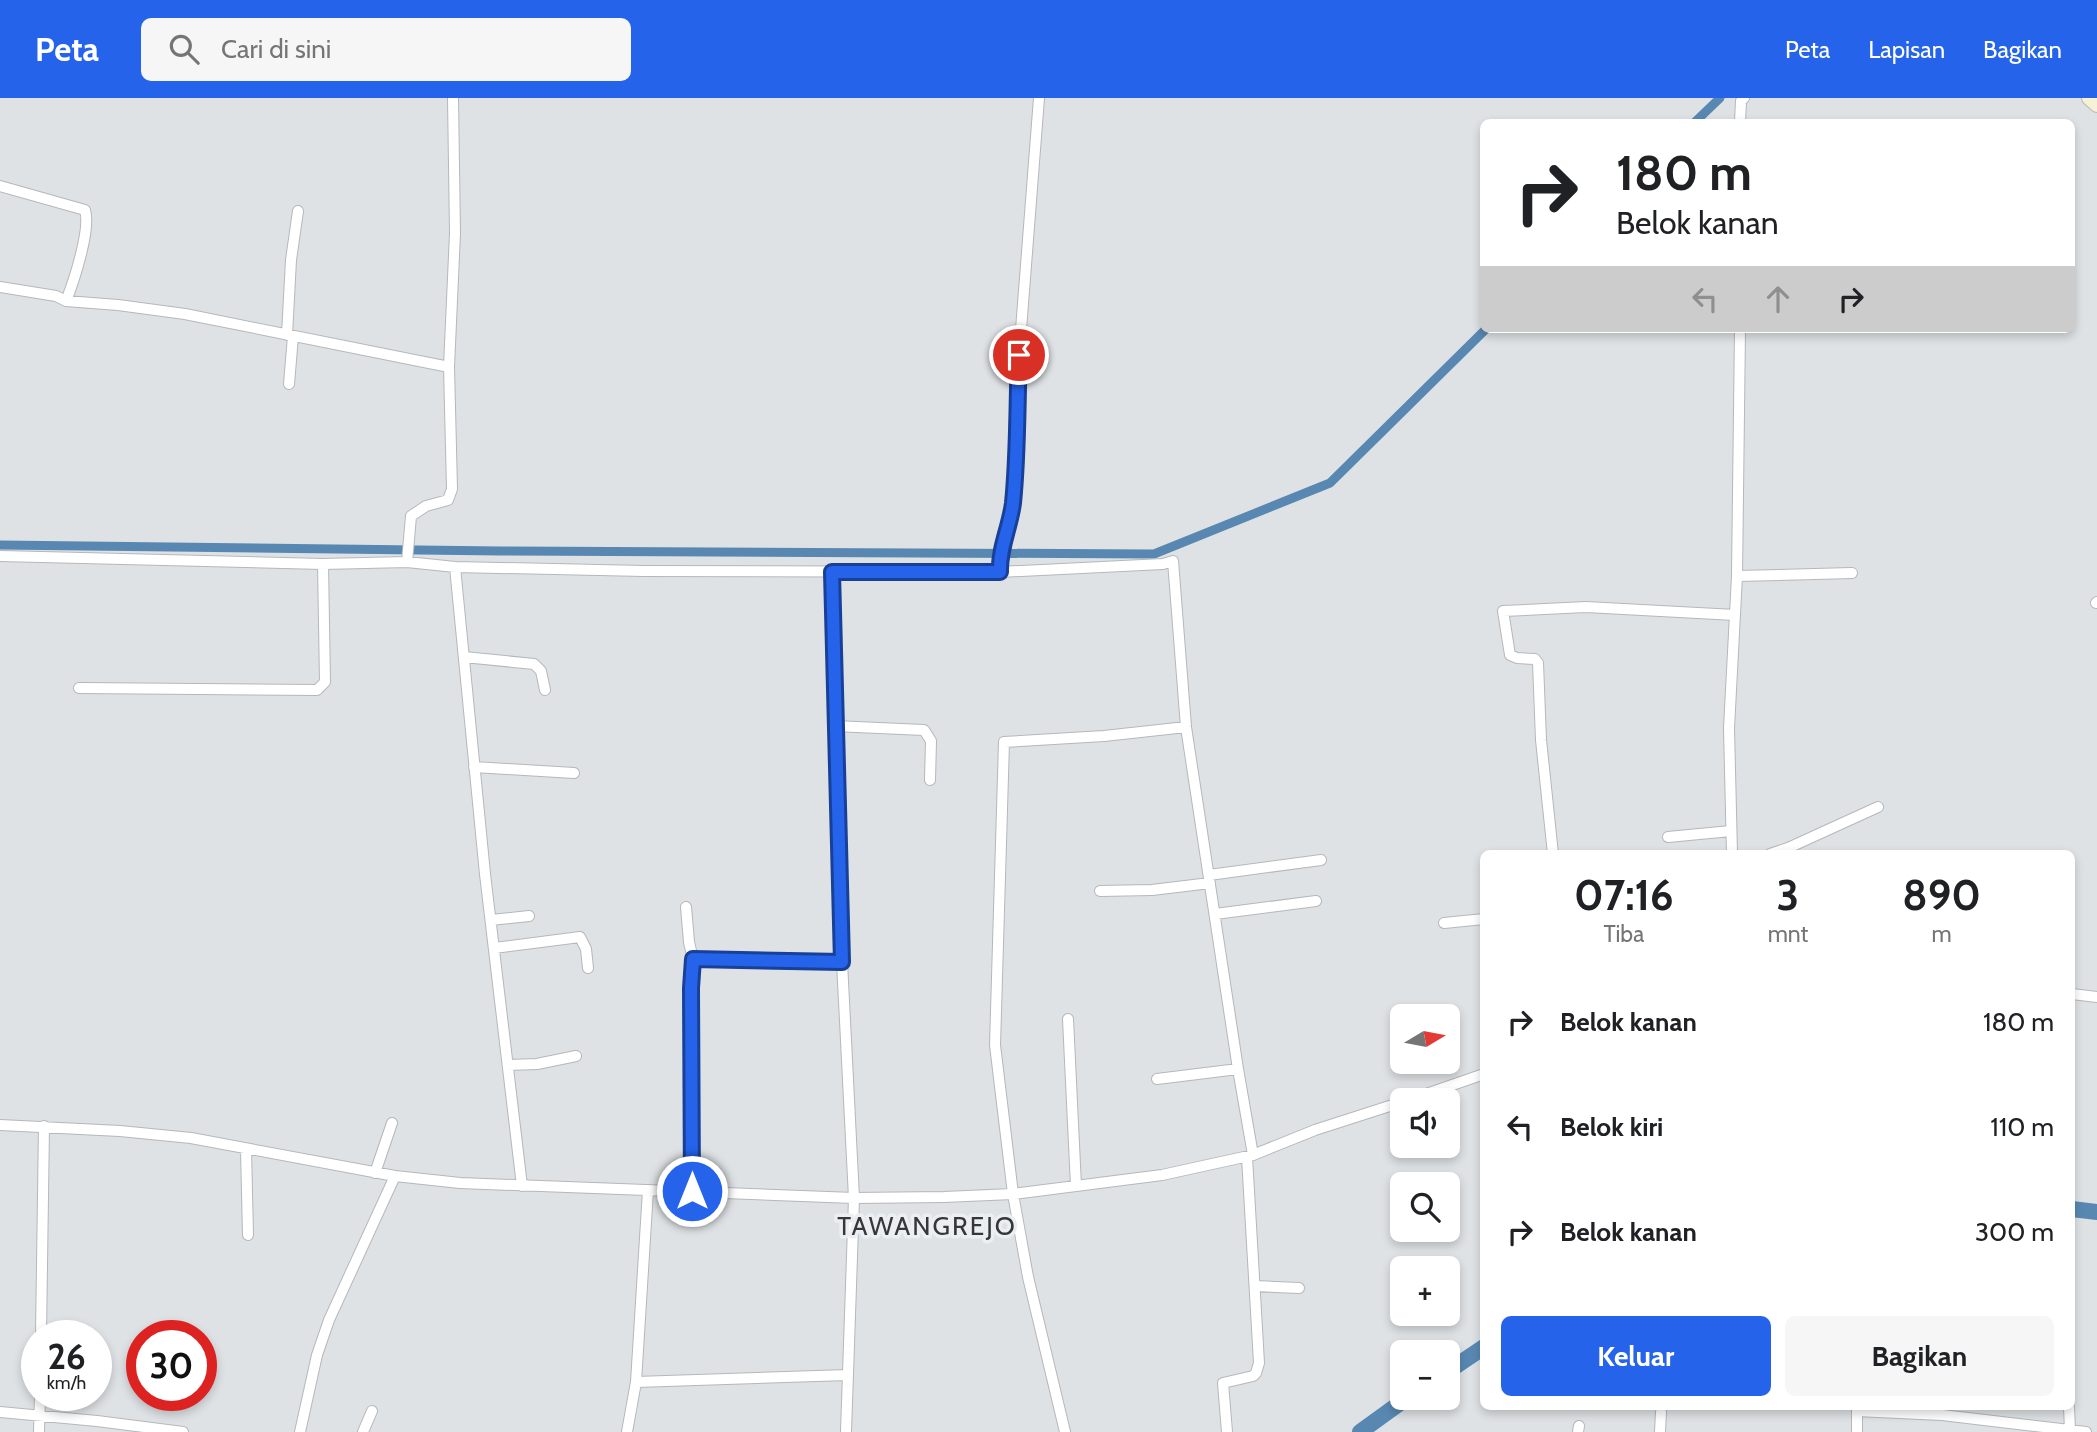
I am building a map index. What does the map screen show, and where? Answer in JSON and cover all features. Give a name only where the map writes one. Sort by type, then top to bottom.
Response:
[{"type":"main road","points":[[2088,98],[2097,105]]},
{"type":"street","points":[[407,561],[411,516],[426,506],[447,500],[450,494],[449,367],[455,233],[453,98]]},
{"type":"street","points":[[1000,569],[1001,546],[1010,527],[1013,500],[1019,355],[1039,98]]},
{"type":"street","points":[[1741,119],[1741,101],[1744,98]]},
{"type":"street","points":[[0,186],[85,210],[87,222],[75,277],[66,301]]},
{"type":"street","points":[[289,383],[291,260],[298,211]]},
{"type":"street","points":[[0,287],[56,296],[66,301],[185,314],[449,367]]},
{"type":"street","points":[[1732,850],[1729,729],[1737,576],[1740,333]]},
{"type":"street","points":[[0,556],[323,564],[407,561],[455,567],[832,572],[1163,564],[1173,561],[1186,727],[1250,1156],[1258,1369],[1253,1376],[1223,1383],[1227,1432]]},
{"type":"street","points":[[79,688],[317,691],[325,682],[323,564]]},
{"type":"street","points":[[455,567],[474,767],[522,1186]]},
{"type":"street","points":[[832,572],[842,962],[854,1198],[846,1432]]},
{"type":"street","points":[[1737,576],[1852,573]]},
{"type":"street","points":[[1553,850],[1541,740],[1538,663],[1535,659],[1517,659],[1510,655],[1503,611],[1510,608],[1586,607],[1735,615]]},
{"type":"street","points":[[464,657],[534,664],[541,671],[545,690]]},
{"type":"street","points":[[834,726],[924,730],[931,741],[930,780]]},
{"type":"street","points":[[1065,1432],[1028,1277],[1013,1194],[995,1045],[1004,742],[1104,736],[1186,727]]},
{"type":"street","points":[[474,767],[575,773]]},
{"type":"street","points":[[1781,850],[1878,807]]},
{"type":"street","points":[[1668,837],[1731,831]]},
{"type":"street","points":[[1100,891],[1152,890],[1321,860]]},
{"type":"street","points":[[1215,915],[1316,901]]},
{"type":"street","points":[[686,907],[693,959],[692,1191]]},
{"type":"street","points":[[491,920],[529,916]]},
{"type":"street","points":[[1444,923],[1480,919]]},
{"type":"street","points":[[494,948],[580,937],[586,950],[588,968]]},
{"type":"street","points":[[693,959],[842,962]]},
{"type":"street","points":[[2075,994],[2097,997]]},
{"type":"street","points":[[1068,1020],[1076,1186]]},
{"type":"street","points":[[508,1065],[537,1064],[576,1056]]},
{"type":"street","points":[[1157,1079],[1238,1069]]},
{"type":"street","points":[[1444,1088],[1480,1075]]},
{"type":"street","points":[[0,1125],[191,1138],[395,1176],[460,1184],[854,1198],[1013,1194],[1162,1175],[1250,1156],[1315,1130],[1390,1106]]},
{"type":"street","points":[[375,1172],[392,1123]]},
{"type":"street","points":[[41,1320],[44,1126]]},
{"type":"street","points":[[246,1149],[248,1235]]},
{"type":"street","points":[[300,1432],[317,1355],[329,1321],[395,1176]]},
{"type":"street","points":[[627,1432],[636,1382],[648,1190]]},
{"type":"street","points":[[1255,1286],[1299,1288]]},
{"type":"street","points":[[636,1382],[848,1376]]},
{"type":"street","points":[[1857,1410],[1857,1432]]},
{"type":"street","points":[[1900,1410],[1942,1411],[2086,1432]]},
{"type":"street","points":[[2069,1410],[2070,1430]]},
{"type":"street","points":[[39,1411],[39,1432]]},
{"type":"street","points":[[363,1432],[372,1411]]},
{"type":"street","points":[[0,1412],[183,1432]]},
{"type":"street","points":[[1660,1432],[1661,1412]]},
{"type":"waterway","points":[[1698,119],[1720,98]]},
{"type":"waterway","points":[[0,545],[1154,554],[1330,483],[1482,333]]},
{"type":"waterway","points":[[2075,1209],[2097,1212]]},
{"type":"waterway","points":[[1460,1363],[1480,1350]]},
{"type":"waterway","points":[[1360,1432],[1390,1410]]},
{"type":"district","name":"TAWANGREJO","points":[[927,1226]]},
{"type":"route","points":[[692,1191],[693,959],[842,962],[832,572],[1000,572],[1001,546],[1010,527],[1013,500],[1019,355]]}]
